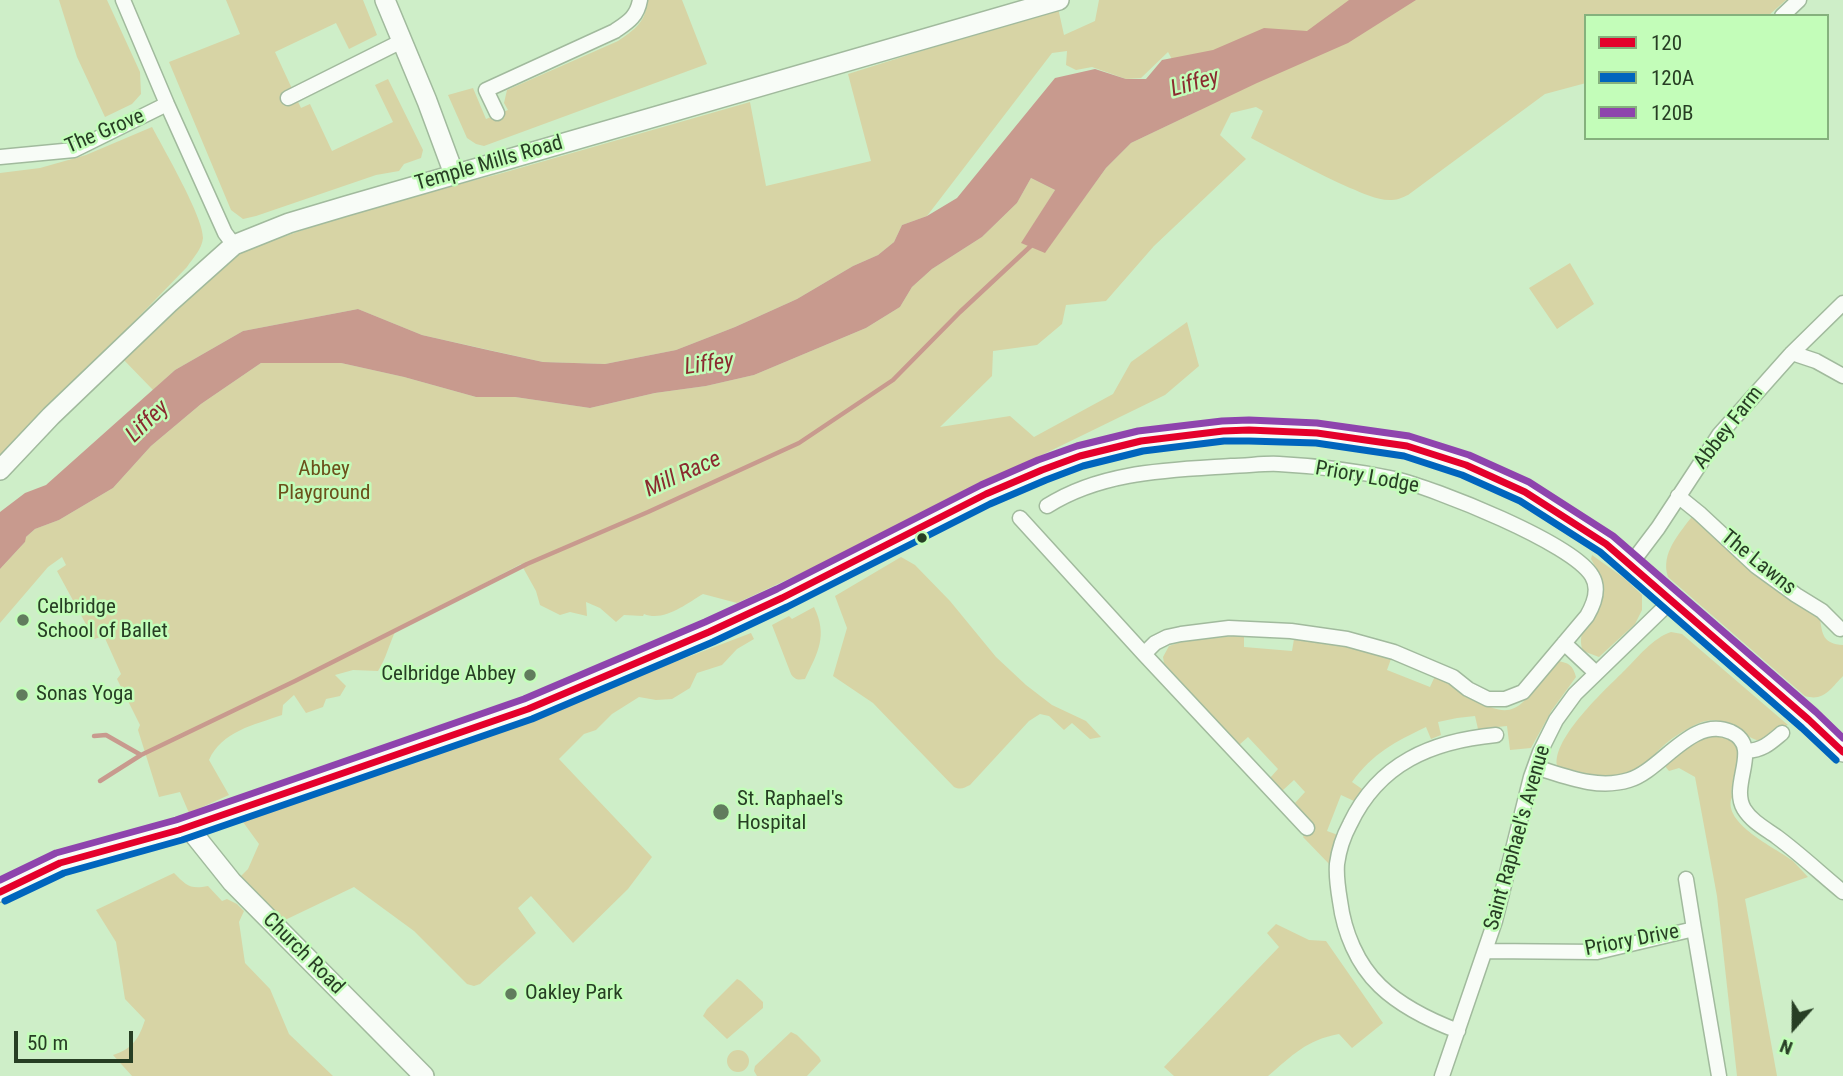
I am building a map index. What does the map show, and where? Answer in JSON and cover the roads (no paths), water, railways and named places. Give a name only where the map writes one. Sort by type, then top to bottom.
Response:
[{"type":"main road","points":[[385,0],[454,174]]},
{"type":"main road","name":"Temple Mills Road","points":[[0,470],[80,387],[233,245],[289,223],[454,174],[1059,0]]},
{"type":"main road","points":[[0,892],[60,863],[184,829],[528,709],[709,632],[782,598],[986,494],[1042,470],[1080,456],[1141,441],[1201,433],[1249,430],[1346,436],[1407,446],[1466,464],[1525,492],[1591,533],[1672,600],[1843,752]]},
{"type":"main road","name":"Church Road","points":[[184,829],[232,882],[424,1076]]},
{"type":"street","name":"The Grove","points":[[123,0],[167,104],[225,233],[233,245]]},
{"type":"street","points":[[497,113],[486,90],[615,31],[633,19],[640,0]]},
{"type":"street","points":[[1785,14],[1799,0]]},
{"type":"street","points":[[288,98],[402,41]]},
{"type":"street","name":"The Grove","points":[[0,158],[74,150],[167,104]]},
{"type":"street","name":"Abbey Farm","points":[[1630,565],[1658,528],[1719,435],[1792,353],[1843,303]]},
{"type":"street","points":[[1792,353],[1816,361],[1843,376]]},
{"type":"street","name":"Priory Lodge","points":[[1047,506],[1070,492],[1093,485],[1141,473],[1181,469],[1276,463],[1377,476],[1410,483],[1485,511],[1546,541],[1586,567],[1594,579],[1596,591],[1594,604],[1587,616],[1523,692],[1506,699],[1488,699],[1468,689],[1453,677],[1394,652],[1347,639],[1291,631],[1229,628],[1181,634],[1155,643],[1144,654]]},
{"type":"street","name":"The Lawns","points":[[1678,496],[1756,566],[1822,611],[1840,629]]},
{"type":"street","points":[[1020,518],[1307,828]]},
{"type":"street","name":"Saint Raphael's Avenue","points":[[1441,1076],[1486,951],[1539,752],[1556,720],[1576,694],[1672,600]]},
{"type":"street","points":[[1564,643],[1596,673]]},
{"type":"street","points":[[1535,767],[1581,781],[1604,783],[1629,780],[1684,741],[1706,729],[1730,732],[1743,740],[1747,751],[1739,793],[1744,809],[1843,892]]},
{"type":"street","points":[[1747,751],[1767,747],[1782,733]]},
{"type":"street","points":[[1458,1031],[1405,1006],[1379,985],[1359,959],[1341,913],[1337,864],[1340,843],[1356,810],[1377,782],[1410,759],[1434,748],[1471,738],[1496,736]]},
{"type":"street","name":"Priory Drive","points":[[1686,879],[1719,1076]]},
{"type":"street","name":"Priory Drive","points":[[1486,951],[1597,952],[1695,929]]},
{"type":"water","name":"Liffey","points":[[1349,0],[1416,0],[1348,43],[1131,143],[1106,168],[1045,253],[1021,243],[1055,190],[1031,178],[1017,203],[982,237],[932,269],[912,287],[900,307],[866,328],[754,375],[590,408],[515,397],[476,397],[341,363],[261,363],[201,404],[151,446],[113,488],[59,520],[35,529],[0,569],[0,512],[25,493],[46,485],[175,370],[243,331],[358,309],[422,335],[543,362],[605,364],[676,350],[797,299],[853,266],[878,255],[894,242],[902,225],[927,216],[957,198],[1055,78],[1095,69],[1126,79],[1146,79],[1162,60],[1213,50],[1264,28],[1307,31]]},
{"type":"waterway","name":"Mill Race","points":[[100,781],[141,755],[527,564],[799,443],[893,380],[1034,243]]},
{"type":"waterway","name":"Mill Race","points":[[94,736],[106,735],[141,755]]},
{"type":"place","name":"Celbridge School of Ballet","points":[[23,620]]},
{"type":"place","name":"Celbridge Abbey","points":[[530,675]]},
{"type":"place","name":"Sonas Yoga","points":[[22,695]]},
{"type":"place","name":"St. Raphael's Hospital","points":[[721,812]]},
{"type":"place","name":"Oakley Park","points":[[511,994]]},
{"type":"park label","name":"Abbey Playground","points":[[324,482]]}]
